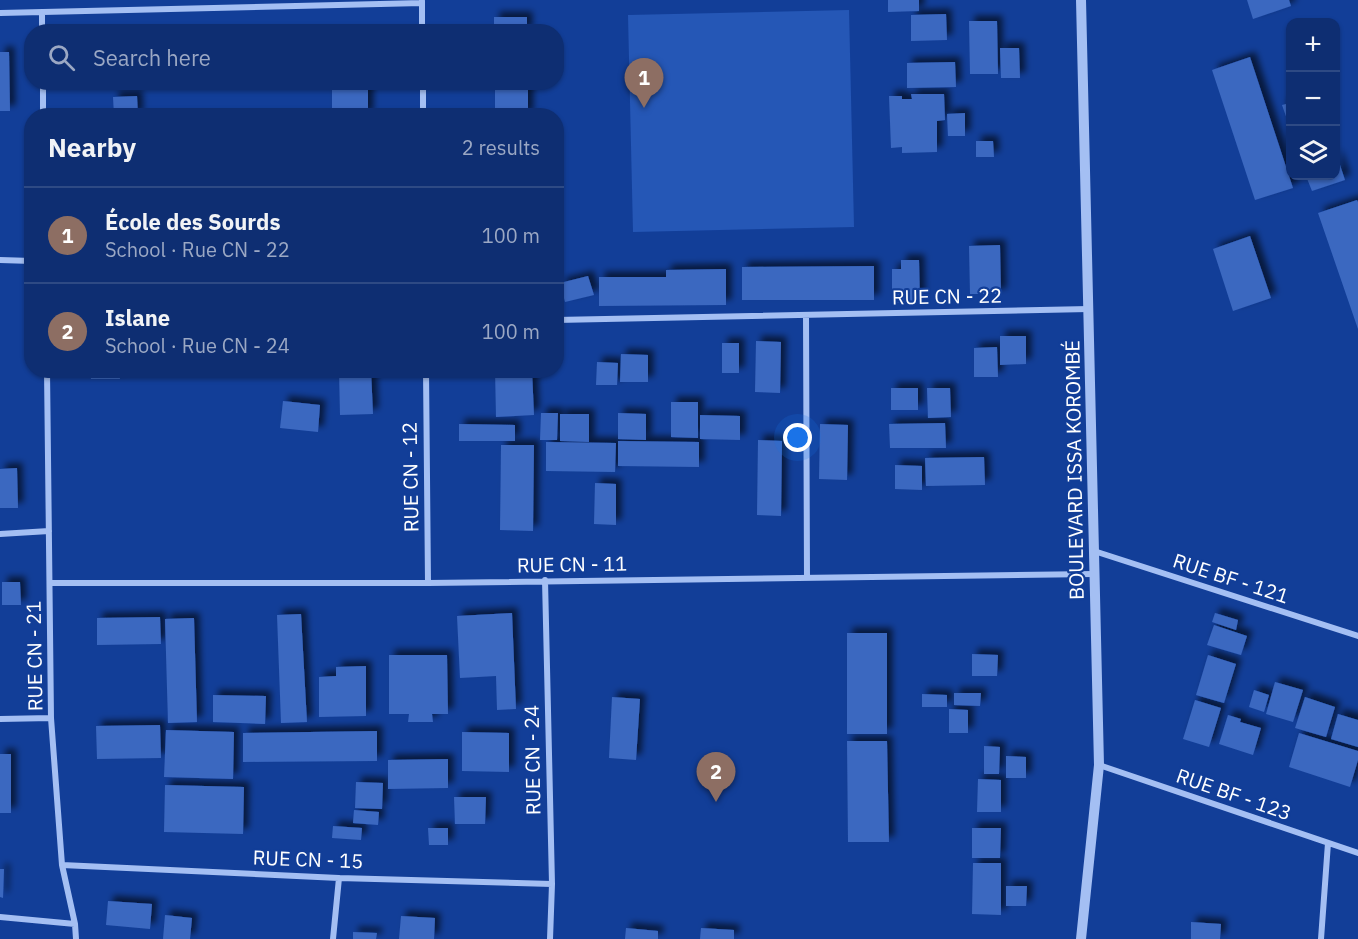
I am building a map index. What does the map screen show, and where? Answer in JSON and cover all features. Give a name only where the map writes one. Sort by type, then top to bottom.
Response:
[{"type":"street","name":"BOULEVARD ISSA KOROMBÉ","points":[[1081,0],[1099,765],[1081,939]]},
{"type":"street","points":[[0,13],[422,2],[422,24]]},
{"type":"street","points":[[42,12],[42,24]]},
{"type":"street","points":[[43,90],[44,108]]},
{"type":"street","points":[[423,90],[423,108]]},
{"type":"street","points":[[0,260],[24,261]]},
{"type":"street","name":"RUE CN - 22","points":[[564,320],[1089,309]]},
{"type":"street","points":[[806,315],[807,578]]},
{"type":"street","name":"RUE CN - 21","points":[[47,378],[51,718],[62,865],[75,924],[76,939]]},
{"type":"street","name":"RUE CN - 12","points":[[426,378],[428,583]]},
{"type":"street","points":[[0,534],[49,531]]},
{"type":"street","name":"RUE BF - 121","points":[[1094,551],[1358,636]]},
{"type":"street","name":"RUE CN - 11","points":[[50,582],[428,583],[1094,574]]},
{"type":"street","name":"RUE CN - 24","points":[[545,580],[552,884],[550,939]]},
{"type":"street","points":[[0,719],[51,718]]},
{"type":"street","name":"RUE BF - 123","points":[[1099,765],[1358,852]]},
{"type":"street","points":[[1322,939],[1328,843]]},
{"type":"street","name":"RUE CN - 15","points":[[62,865],[339,878],[552,884]]},
{"type":"street","points":[[333,939],[339,878]]},
{"type":"street","points":[[0,917],[75,924]]},
{"type":"shaded area","points":[[849,10],[854,227],[633,232],[628,15]]},
{"type":"building","points":[[888,0],[919,0],[919,11],[888,12]]},
{"type":"building","points":[[1247,0],[1289,0],[1291,6],[1253,19]]},
{"type":"building","points":[[946,14],[947,40],[911,41],[911,15]]},
{"type":"building","points":[[494,17],[527,17],[527,24],[494,24]]},
{"type":"building","points":[[969,21],[997,21],[998,74],[970,74]]},
{"type":"building","points":[[1000,48],[1019,48],[1020,78],[1001,78]]},
{"type":"building","points":[[0,52],[9,52],[10,111],[0,111]]},
{"type":"building","points":[[1250,57],[1286,167],[1286,180],[1290,180],[1293,188],[1255,200],[1212,70]]},
{"type":"building","points":[[955,62],[956,87],[907,88],[907,63]]},
{"type":"building","points":[[332,90],[368,90],[368,108],[332,108]]},
{"type":"building","points":[[495,90],[528,90],[528,108],[495,108]]},
{"type":"building","points":[[911,94],[944,94],[945,120],[937,121],[937,152],[902,153],[902,147],[891,148],[889,96],[912,99]]},
{"type":"building","points":[[137,96],[138,108],[114,108],[113,97]]},
{"type":"building","points":[[1286,104],[1286,116],[1282,105]]},
{"type":"building","points":[[965,113],[965,136],[948,136],[947,114]]},
{"type":"building","points":[[976,141],[993,141],[994,157],[976,157]]},
{"type":"building","points":[[1340,165],[1345,180],[1312,191],[1308,180],[1340,180]]},
{"type":"building","points":[[1357,200],[1358,202],[1358,329],[1318,213]]},
{"type":"building","points":[[1250,236],[1271,298],[1233,311],[1213,249]]},
{"type":"building","points":[[1000,245],[1001,294],[970,294],[969,246]]},
{"type":"building","points":[[901,260],[919,260],[920,302],[892,303],[892,269],[901,269]]},
{"type":"building","points":[[874,266],[874,300],[742,300],[742,267]]},
{"type":"building","points":[[726,269],[726,305],[599,306],[599,277],[666,277],[666,270]]},
{"type":"building","points":[[588,276],[594,295],[565,302],[564,282]]},
{"type":"building","points":[[1000,336],[1026,336],[1026,364],[1000,365]]},
{"type":"building","points":[[756,341],[781,342],[780,393],[755,392]]},
{"type":"building","points":[[722,343],[739,343],[739,373],[722,373]]},
{"type":"building","points":[[997,347],[998,377],[974,377],[974,348]]},
{"type":"building","points":[[621,354],[648,355],[648,382],[620,382]]},
{"type":"building","points":[[597,362],[618,363],[617,385],[596,385]]},
{"type":"building","points":[[91,378],[120,379],[91,379]]},
{"type":"building","points":[[339,378],[371,378],[373,414],[340,415]]},
{"type":"building","points":[[495,378],[532,378],[534,415],[496,417]]},
{"type":"building","points":[[891,388],[918,388],[918,410],[891,410]]},
{"type":"building","points":[[927,388],[950,388],[951,417],[928,418]]},
{"type":"building","points":[[283,401],[320,405],[318,432],[280,428]]},
{"type":"building","points":[[671,402],[698,402],[698,438],[671,437]]},
{"type":"building","points":[[541,413],[558,413],[557,440],[540,440]]},
{"type":"building","points":[[618,413],[646,414],[646,440],[618,439]]},
{"type":"building","points":[[560,414],[589,414],[589,442],[560,441]]},
{"type":"building","points":[[700,415],[740,416],[740,440],[700,439]]},
{"type":"building","points":[[945,423],[946,448],[890,448],[889,424]]},
{"type":"building","points":[[459,424],[515,425],[515,441],[459,441]]},
{"type":"building","points":[[820,424],[848,425],[847,480],[819,479]]},
{"type":"building","points":[[758,440],[782,441],[781,516],[757,515]]},
{"type":"building","points":[[618,441],[699,442],[699,467],[618,466]]},
{"type":"building","points":[[546,442],[616,443],[615,472],[546,471]]},
{"type":"building","points":[[501,445],[534,445],[533,531],[500,530]]},
{"type":"building","points":[[984,457],[985,485],[926,486],[925,458]]},
{"type":"building","points":[[895,465],[922,466],[922,490],[895,489]]},
{"type":"building","points":[[17,468],[18,508],[0,508],[0,469]]},
{"type":"building","points":[[595,483],[616,484],[616,525],[594,524]]},
{"type":"building","points":[[2,582],[20,582],[21,605],[2,605]]},
{"type":"building","points":[[512,613],[516,709],[497,710],[496,676],[460,678],[457,616]]},
{"type":"building","points":[[1215,613],[1238,620],[1236,630],[1212,622]]},
{"type":"building","points":[[301,614],[307,722],[281,723],[277,615]]},
{"type":"building","points":[[160,617],[161,644],[97,645],[97,618]]},
{"type":"building","points":[[194,618],[197,722],[168,723],[165,619]]},
{"type":"building","points":[[1214,625],[1247,636],[1241,655],[1207,645]]},
{"type":"building","points":[[847,633],[887,633],[887,734],[847,734]]},
{"type":"building","points":[[972,654],[998,655],[997,676],[972,676]]},
{"type":"building","points":[[389,655],[447,655],[448,714],[432,714],[433,722],[408,722],[409,714],[389,714]]},
{"type":"building","points":[[1208,655],[1236,664],[1224,703],[1196,695]]},
{"type":"building","points":[[366,666],[366,716],[319,717],[319,677],[336,676],[336,667]]},
{"type":"building","points":[[1275,682],[1303,690],[1293,722],[1266,714]]},
{"type":"building","points":[[1254,690],[1269,695],[1264,712],[1249,707]]},
{"type":"building","points":[[954,693],[981,693],[980,706],[954,705]]},
{"type":"building","points":[[922,694],[947,695],[947,707],[922,707]]},
{"type":"building","points":[[213,695],[266,696],[265,724],[213,722]]},
{"type":"building","points":[[612,697],[640,699],[636,760],[609,758]]},
{"type":"building","points":[[1305,697],[1335,707],[1326,737],[1295,728]]},
{"type":"building","points":[[1195,700],[1221,708],[1209,747],[1183,739]]},
{"type":"building","points":[[949,709],[968,710],[968,733],[949,733]]},
{"type":"building","points":[[1338,714],[1358,720],[1358,747],[1331,739]]},
{"type":"building","points":[[1228,715],[1241,719],[1240,722],[1261,728],[1253,755],[1219,744]]},
{"type":"building","points":[[160,725],[161,758],[97,759],[96,726]]},
{"type":"building","points":[[166,730],[234,732],[233,779],[164,777]]},
{"type":"building","points":[[377,731],[377,761],[243,762],[243,733]]},
{"type":"building","points":[[462,732],[509,733],[509,772],[462,771]]},
{"type":"building","points":[[1299,733],[1358,751],[1358,760],[1350,787],[1289,767]]},
{"type":"building","points":[[847,741],[887,741],[889,842],[848,842]]},
{"type":"building","points":[[984,746],[1000,747],[999,774],[984,774]]},
{"type":"building","points":[[0,754],[11,754],[11,813],[0,813]]},
{"type":"building","points":[[1006,756],[1026,757],[1026,778],[1006,778]]},
{"type":"building","points":[[448,759],[448,788],[388,789],[388,760]]},
{"type":"building","points":[[978,779],[1001,780],[1001,812],[977,812]]},
{"type":"building","points":[[356,782],[383,783],[382,809],[355,808]]},
{"type":"building","points":[[165,785],[244,787],[243,834],[164,832]]},
{"type":"building","points":[[454,797],[486,797],[485,824],[455,824]]},
{"type":"building","points":[[354,810],[379,812],[378,825],[353,823]]},
{"type":"building","points":[[333,826],[362,828],[361,840],[332,838]]},
{"type":"building","points":[[428,828],[448,828],[448,845],[429,845]]},
{"type":"building","points":[[972,828],[1001,828],[1000,858],[972,858]]},
{"type":"building","points":[[973,863],[1001,863],[1001,915],[972,914]]},
{"type":"building","points":[[0,869],[4,869],[3,898],[0,897]]},
{"type":"building","points":[[1006,886],[1027,886],[1026,906],[1006,906]]},
{"type":"building","points":[[108,901],[152,904],[150,929],[106,925]]},
{"type":"building","points":[[165,915],[192,918],[190,939],[163,939]]},
{"type":"building","points":[[401,916],[435,918],[434,939],[399,939]]},
{"type":"building","points":[[1191,922],[1221,924],[1220,939],[1191,939]]},
{"type":"building","points":[[626,928],[658,931],[658,939],[625,939]]},
{"type":"building","points":[[701,928],[734,930],[734,939],[700,939]]},
{"type":"building","points":[[353,932],[377,933],[376,939],[353,939]]},
{"type":"place","name":"École des Sourds","points":[[644,108]]},
{"type":"place","name":"Islane","points":[[716,802]]}]
